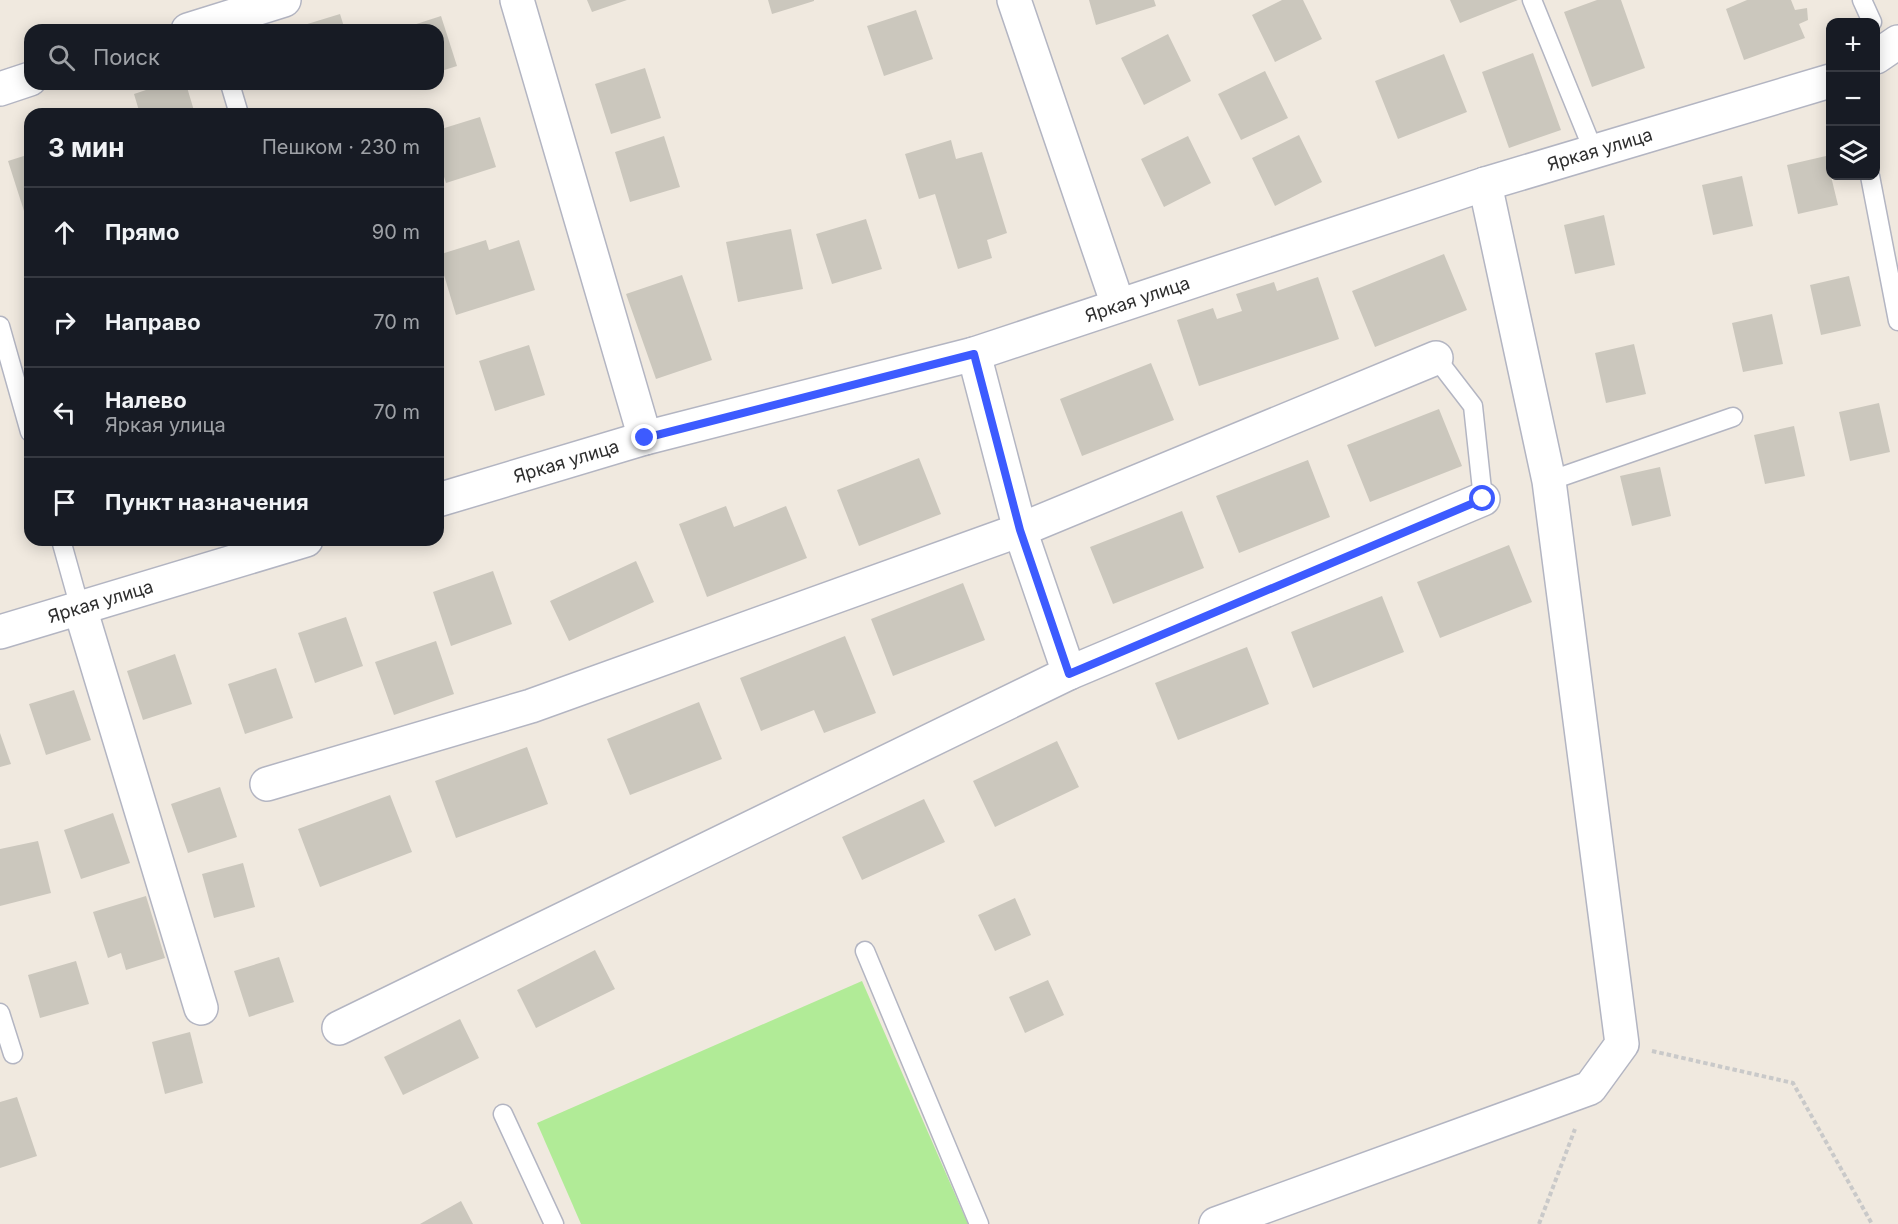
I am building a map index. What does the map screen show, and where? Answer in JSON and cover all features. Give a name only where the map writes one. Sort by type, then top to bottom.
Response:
[{"type":"street","points":[[215,24],[284,0]]},
{"type":"street","points":[[517,0],[645,438]]},
{"type":"street","points":[[1014,0],[1118,306]]},
{"type":"street","points":[[0,89],[24,81]]},
{"type":"street","name":"Яркая улица","points":[[444,498],[645,438],[974,354],[1485,184],[1826,82]]},
{"type":"street","points":[[1216,1224],[1590,1089],[1622,1044],[1549,481],[1485,184]]},
{"type":"street","points":[[974,354],[1020,530],[1069,674]]},
{"type":"street","points":[[267,784],[531,706],[1020,530],[1436,358]]},
{"type":"street","points":[[339,1028],[1069,674],[1483,499]]},
{"type":"street","name":"Яркая улица","points":[[0,632],[286,546]]},
{"type":"street","points":[[80,608],[201,1008]]},
{"type":"lane","points":[[1532,0],[1594,152]]},
{"type":"lane","points":[[1862,0],[1881,41]]},
{"type":"lane","points":[[232,90],[238,108]]},
{"type":"lane","points":[[1871,180],[1898,321]]},
{"type":"lane","points":[[0,326],[24,411]]},
{"type":"lane","points":[[1436,358],[1473,406],[1483,499]]},
{"type":"lane","points":[[1549,481],[1733,417]]},
{"type":"lane","points":[[63,546],[80,608]]},
{"type":"lane","points":[[866,951],[980,1224]]},
{"type":"lane","points":[[0,1013],[13,1054]]},
{"type":"lane","points":[[503,1114],[554,1224]]},
{"type":"path","points":[[1622,1044],[1793,1083],[1872,1224]]},
{"type":"path","points":[[1539,1224],[1590,1089]]},
{"type":"green space","points":[[862,981],[968,1224],[581,1224],[537,1123]]},
{"type":"building","points":[[587,0],[627,0],[592,12]]},
{"type":"building","points":[[768,0],[814,0],[814,1],[772,14]]},
{"type":"building","points":[[1089,0],[1154,0],[1156,6],[1096,25]]},
{"type":"building","points":[[1282,0],[1303,0],[1322,39],[1275,62],[1252,15]]},
{"type":"building","points":[[1450,0],[1518,0],[1460,23]]},
{"type":"building","points":[[1597,0],[1621,0],[1645,68],[1592,87],[1564,12]]},
{"type":"building","points":[[1747,0],[1791,0],[1795,10],[1807,8],[1808,20],[1799,24],[1805,38],[1744,60],[1726,9]]},
{"type":"building","points":[[916,10],[933,59],[884,76],[867,26]]},
{"type":"building","points":[[340,14],[343,24],[307,24]]},
{"type":"building","points":[[441,16],[444,24],[416,24]]},
{"type":"building","points":[[444,25],[457,66],[444,70]]},
{"type":"building","points":[[1168,34],[1191,81],[1144,105],[1121,58]]},
{"type":"building","points":[[1533,53],[1561,130],[1509,148],[1482,72]]},
{"type":"building","points":[[1444,54],[1467,112],[1398,139],[1375,81]]},
{"type":"building","points":[[645,68],[661,118],[611,134],[595,84]]},
{"type":"building","points":[[1265,71],[1288,118],[1241,140],[1218,94]]},
{"type":"building","points":[[146,90],[188,90],[193,108],[138,108],[134,94]]},
{"type":"building","points":[[480,117],[496,167],[446,183],[444,128]]},
{"type":"building","points":[[1299,135],[1322,182],[1275,206],[1252,158]]},
{"type":"building","points":[[664,136],[680,187],[630,202],[615,152]]},
{"type":"building","points":[[1188,136],[1211,183],[1164,207],[1141,159]]},
{"type":"building","points":[[951,140],[956,159],[982,152],[1007,233],[987,240],[992,258],[958,269],[935,194],[919,199],[905,154]]},
{"type":"building","points":[[24,156],[24,211],[8,161]]},
{"type":"building","points":[[1826,156],[1826,180],[1832,180],[1838,205],[1798,214],[1787,165]]},
{"type":"building","points":[[1742,176],[1753,226],[1713,235],[1702,185]]},
{"type":"building","points":[[1604,215],[1615,265],[1575,274],[1564,225]]},
{"type":"building","points":[[866,219],[882,269],[832,284],[816,234]]},
{"type":"building","points":[[791,229],[803,289],[738,302],[726,242]]},
{"type":"building","points":[[486,240],[489,250],[519,240],[535,290],[456,315],[444,275],[444,253]]},
{"type":"building","points":[[1444,254],[1467,310],[1375,347],[1352,291]]},
{"type":"building","points":[[682,275],[712,360],[656,379],[626,294]]},
{"type":"building","points":[[1849,276],[1861,326],[1821,335],[1810,285]]},
{"type":"building","points":[[1318,277],[1339,339],[1199,386],[1177,320],[1213,308],[1217,319],[1242,311],[1236,294],[1274,282],[1277,291]]},
{"type":"building","points":[[1772,314],[1783,364],[1743,372],[1732,323]]},
{"type":"building","points":[[1634,344],[1646,394],[1606,403],[1595,353]]},
{"type":"building","points":[[529,345],[545,395],[495,411],[479,361]]},
{"type":"building","points":[[1151,363],[1174,420],[1082,456],[1060,399]]},
{"type":"building","points":[[1879,403],[1890,452],[1850,461],[1839,412]]},
{"type":"building","points":[[1439,409],[1462,466],[1370,502],[1347,445]]},
{"type":"building","points":[[1794,426],[1805,476],[1765,484],[1754,435]]},
{"type":"building","points":[[919,458],[941,514],[859,546],[837,490]]},
{"type":"building","points":[[1308,460],[1330,517],[1239,553],[1216,496]]},
{"type":"building","points":[[1660,467],[1671,516],[1632,526],[1620,476]]},
{"type":"building","points":[[726,506],[734,527],[786,506],[807,558],[707,597],[679,524]]},
{"type":"building","points":[[1182,511],[1204,568],[1113,604],[1090,547]]},
{"type":"building","points":[[1509,545],[1532,602],[1440,638],[1417,582]]},
{"type":"building","points":[[636,561],[654,602],[569,641],[550,601]]},
{"type":"building","points":[[493,571],[512,624],[451,646],[433,592]]},
{"type":"building","points":[[963,583],[985,640],[893,676],[871,619]]},
{"type":"building","points":[[1382,596],[1404,652],[1313,688],[1291,632]]},
{"type":"building","points":[[346,617],[363,666],[315,683],[298,633]]},
{"type":"building","points":[[845,636],[876,713],[824,733],[814,710],[761,731],[740,678]]},
{"type":"building","points":[[436,641],[454,694],[394,715],[375,662]]},
{"type":"building","points":[[1247,647],[1269,704],[1178,740],[1155,683]]},
{"type":"building","points":[[175,654],[192,704],[143,720],[127,671]]},
{"type":"building","points":[[276,668],[293,718],[245,734],[228,684]]},
{"type":"building","points":[[74,690],[91,740],[46,755],[29,704]]},
{"type":"building","points":[[699,702],[722,759],[630,795],[607,739]]},
{"type":"building","points":[[0,733],[11,764],[0,767]]},
{"type":"building","points":[[1057,741],[1079,787],[995,827],[973,781]]},
{"type":"building","points":[[527,747],[548,804],[456,838],[435,781]]},
{"type":"building","points":[[220,787],[237,837],[188,853],[171,804]]},
{"type":"building","points":[[390,795],[412,852],[320,887],[298,829]]},
{"type":"building","points":[[924,799],[945,842],[862,880],[842,837]]},
{"type":"building","points":[[113,813],[130,863],[81,879],[64,830]]},
{"type":"building","points":[[38,841],[51,893],[0,906],[0,849]]},
{"type":"building","points":[[243,863],[255,907],[214,918],[202,874]]},
{"type":"building","points":[[146,896],[165,958],[126,970],[121,953],[108,958],[93,912]]},
{"type":"building","points":[[1015,898],[1031,935],[995,951],[978,915]]},
{"type":"building","points":[[595,950],[615,989],[536,1028],[517,990]]},
{"type":"building","points":[[279,957],[294,1002],[249,1017],[234,971]]},
{"type":"building","points":[[76,961],[89,1004],[40,1018],[28,975]]},
{"type":"building","points":[[1048,980],[1064,1015],[1025,1033],[1009,997]]},
{"type":"building","points":[[460,1019],[479,1058],[403,1095],[384,1057]]},
{"type":"building","points":[[190,1032],[203,1083],[165,1094],[152,1042]]},
{"type":"building","points":[[17,1097],[37,1156],[0,1168],[0,1102]]},
{"type":"building","points":[[461,1201],[473,1224],[420,1224]]},
{"type":"route","points":[[645,438],[974,354],[1020,530],[1069,674],[1483,499]]}]
